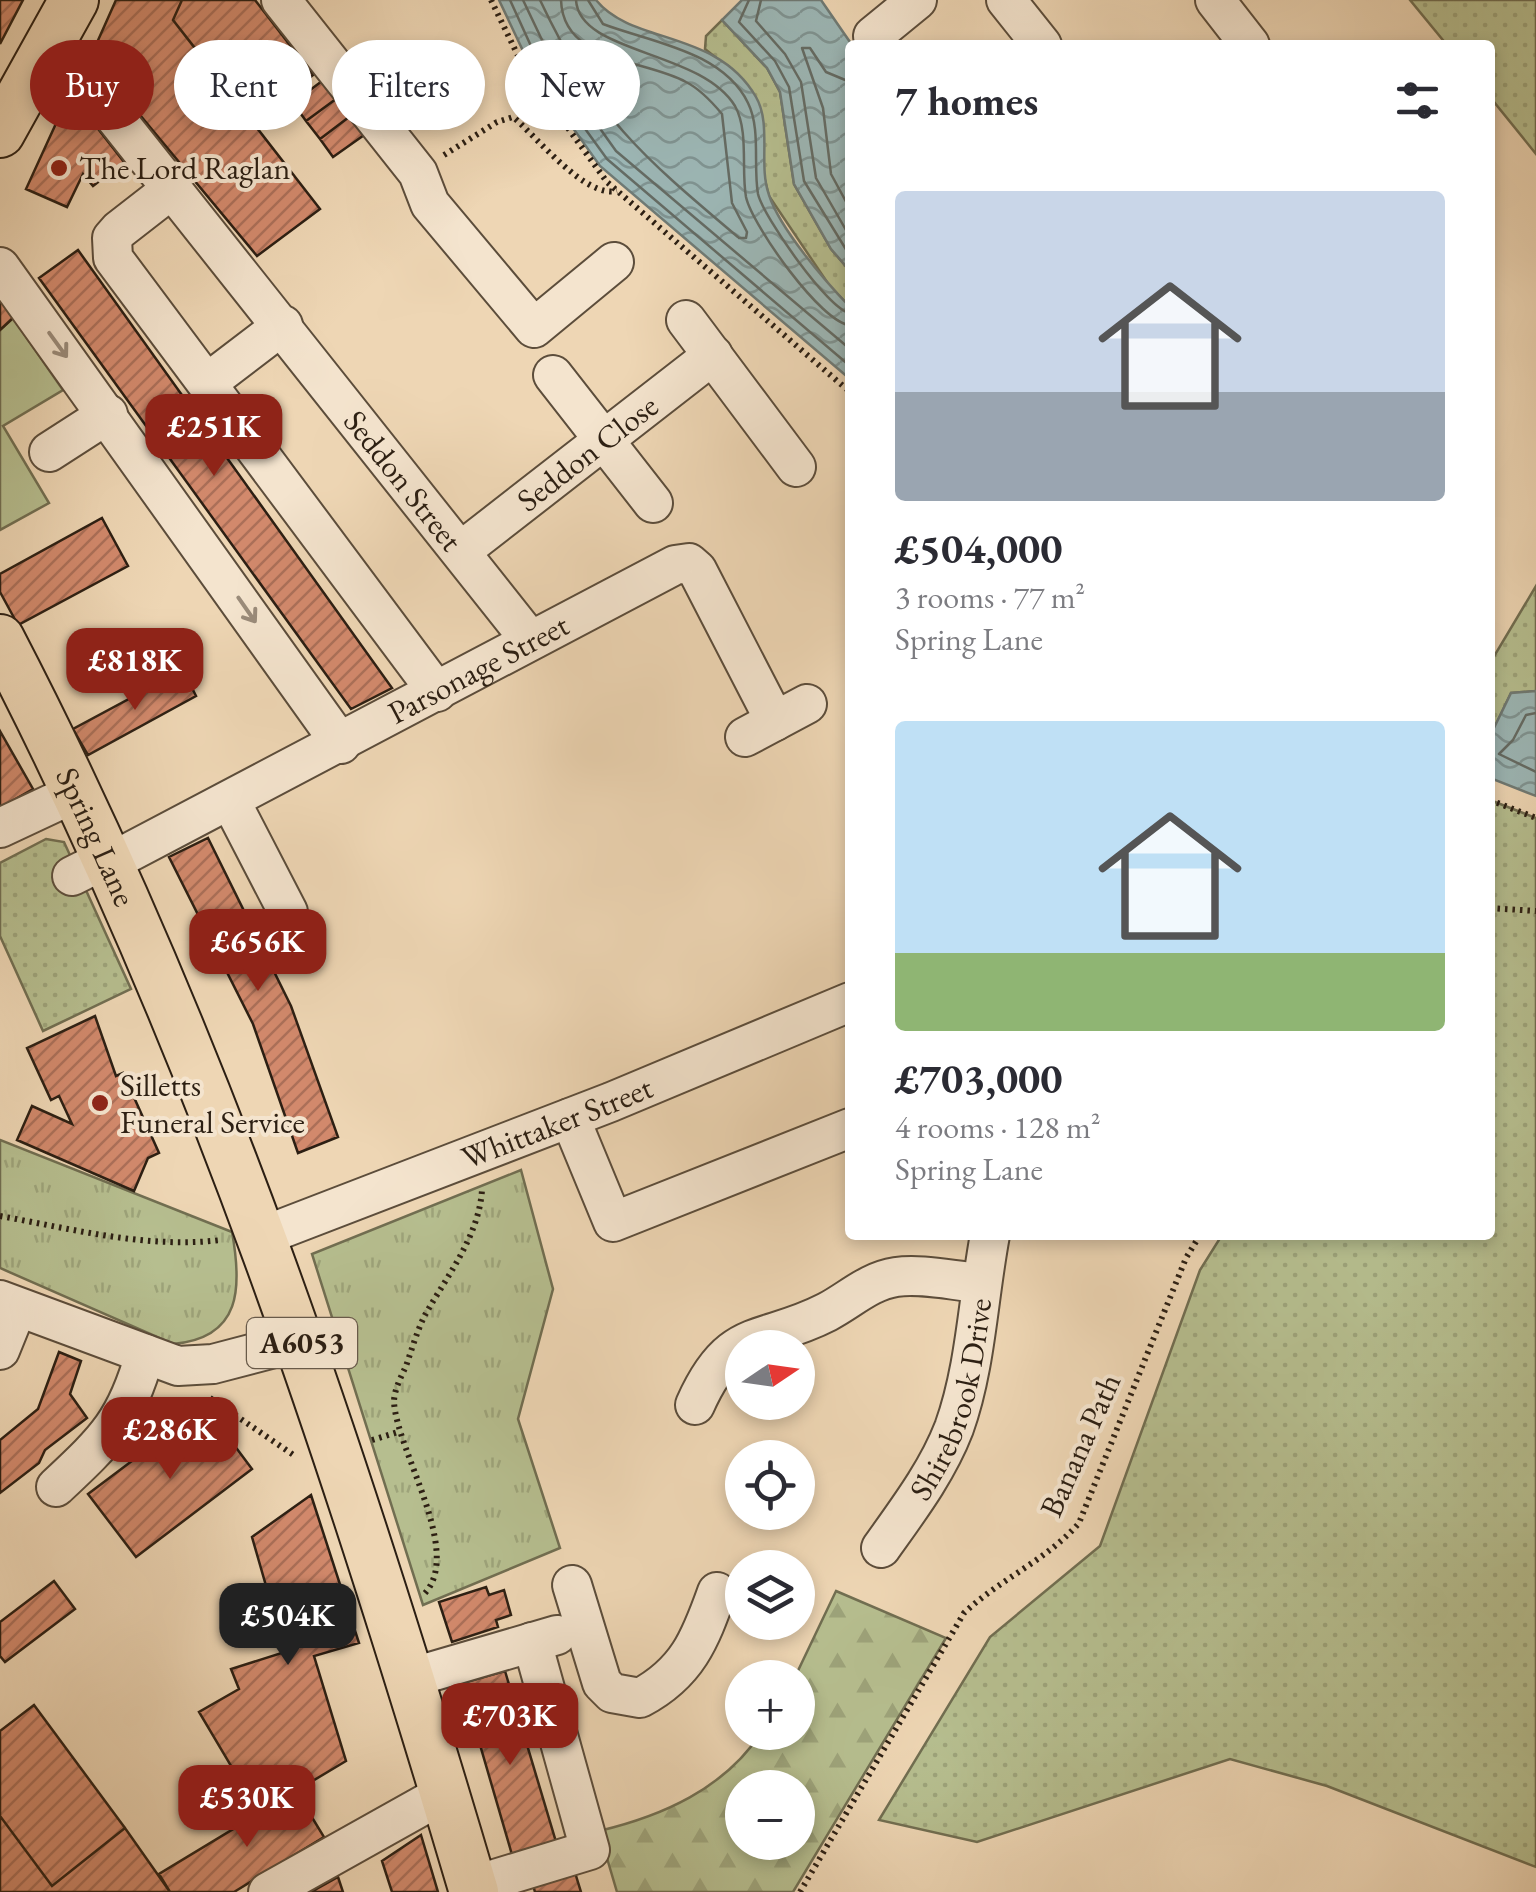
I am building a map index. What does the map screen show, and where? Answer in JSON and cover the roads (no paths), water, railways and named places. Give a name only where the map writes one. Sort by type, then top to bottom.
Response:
[{"type":"main road","points":[[0,132],[63,19]]},
{"type":"main road","name":"Spring Lane","points":[[0,639],[79,791],[97,865],[263,1236],[410,1678],[473,1889]]},
{"type":"street","points":[[282,0],[418,173],[430,204],[534,328],[614,262]]},
{"type":"street","points":[[874,36],[917,0]]},
{"type":"street","points":[[1006,0],[1038,40]]},
{"type":"street","points":[[1215,0],[1246,40]]},
{"type":"street","name":"Seddon Street","points":[[63,19],[173,188],[530,640]]},
{"type":"street","points":[[173,188],[119,230],[110,248],[437,692]]},
{"type":"street","points":[[0,267],[341,744]]},
{"type":"street","points":[[686,320],[799,465]]},
{"type":"street","points":[[207,383],[283,325]]},
{"type":"street","name":"Seddon Close","points":[[461,551],[712,355]]},
{"type":"street","points":[[553,375],[653,502]]},
{"type":"street","points":[[49,452],[108,414]]},
{"type":"street","name":"Parsonage Street","points":[[97,865],[231,802],[676,564],[689,563],[696,570],[776,721]]},
{"type":"street","points":[[0,828],[79,791]]},
{"type":"street","points":[[231,802],[288,912]]},
{"type":"street","name":"Whittaker Street","points":[[263,1236],[845,1010]]},
{"type":"street","points":[[570,1118],[613,1222],[845,1130]]},
{"type":"street","name":"Shirebrook Drive","points":[[881,1548],[924,1488],[954,1428],[969,1368],[989,1240]]},
{"type":"street","points":[[695,1405],[709,1374],[726,1354],[752,1337],[825,1312],[867,1286],[898,1276],[981,1283]]},
{"type":"street","points":[[0,1350],[9,1304],[161,1360],[213,1364],[301,1341]]},
{"type":"street","points":[[56,1488],[110,1436],[161,1360]]},
{"type":"street","points":[[572,1584],[602,1684],[612,1693],[640,1698],[688,1662],[717,1592]]},
{"type":"street","points":[[410,1678],[584,1626]]},
{"type":"street","points":[[473,1889],[590,1850],[532,1642]]},
{"type":"street","points":[[268,1892],[445,1792]]},
{"type":"water","points":[[499,0],[596,0],[631,25],[698,48],[739,75],[761,108],[766,183],[775,209],[804,254],[845,302],[845,375],[600,166],[574,130],[640,130],[640,40],[518,40]]},
{"type":"water","points":[[742,0],[821,0],[849,40],[845,40],[845,265],[831,249],[794,184],[780,92],[767,68],[722,20]]},
{"type":"water","points":[[1536,691],[1536,796],[1495,780],[1495,726],[1511,693]]},
{"type":"place","name":"The Lord Raglan","points":[[59,168]]},
{"type":"place","name":"Silletts Funeral Service","points":[[100,1103]]}]
